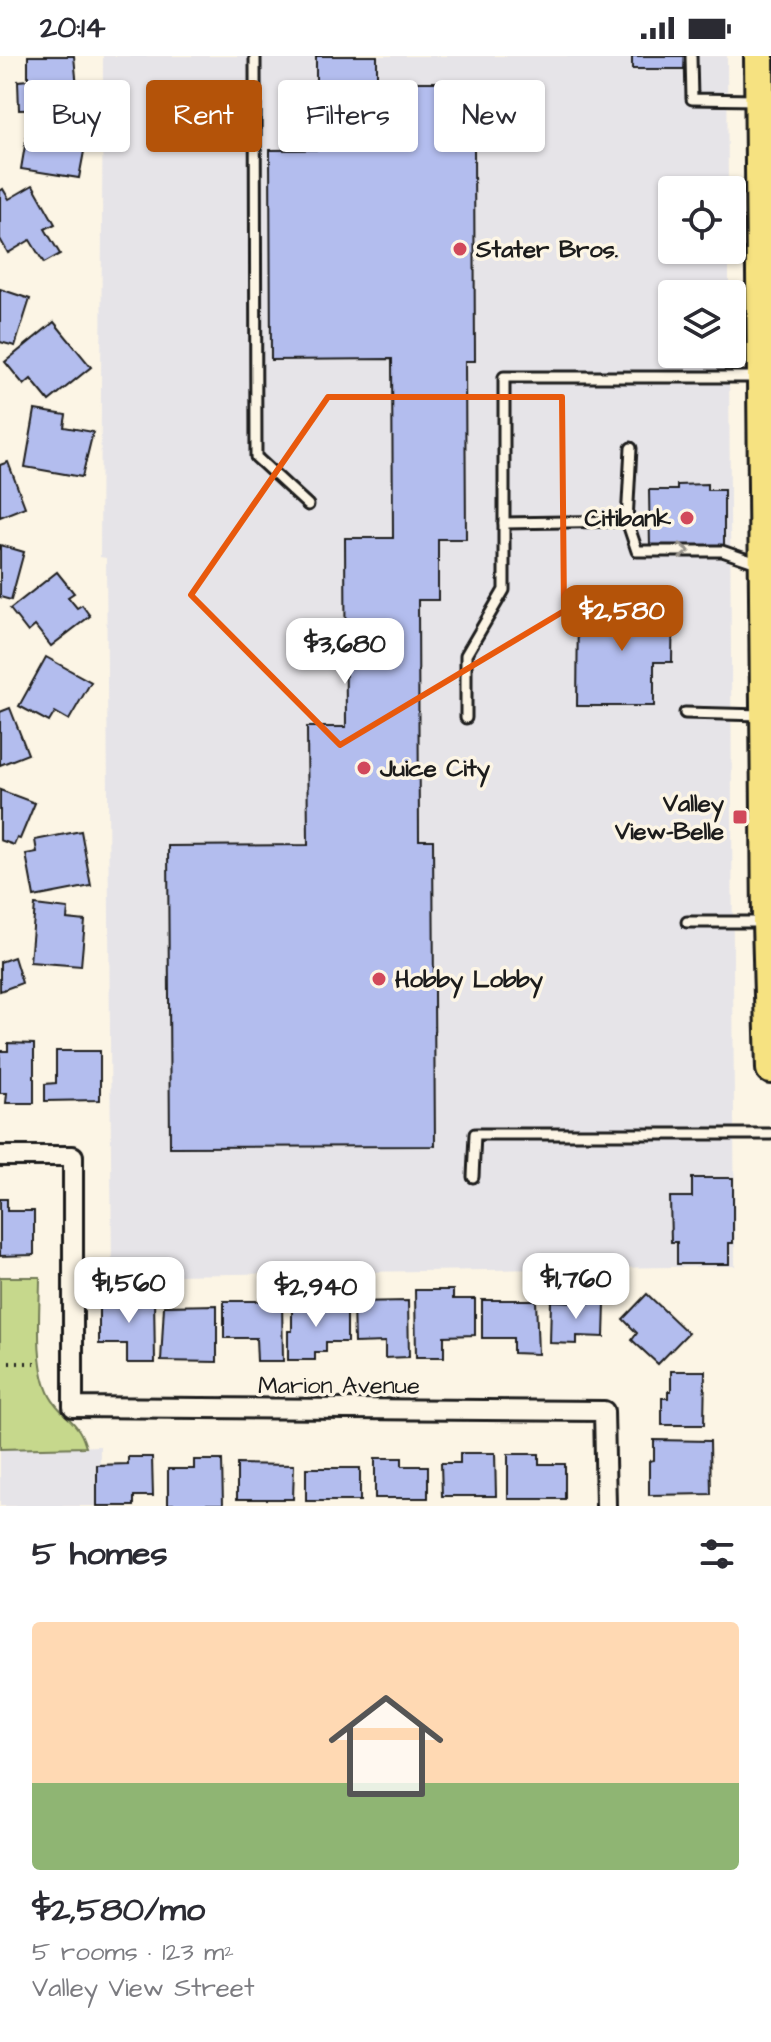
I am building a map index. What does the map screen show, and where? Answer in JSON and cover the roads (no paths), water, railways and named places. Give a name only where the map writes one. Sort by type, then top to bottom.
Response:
[{"type":"main road","points":[[759,56],[767,377],[764,565],[771,1069]]},
{"type":"street","name":"Marion Avenue","points":[[0,1156],[73,1156],[73,1407],[604,1411],[606,1506]]},
{"type":"lane","points":[[255,56],[256,457],[308,505]]},
{"type":"lane","points":[[691,56],[692,99],[759,100]]},
{"type":"lane","points":[[466,718],[466,655],[504,590],[504,377],[767,377]]},
{"type":"lane","points":[[631,448],[627,521],[637,551],[722,551],[764,565]]},
{"type":"lane","points":[[504,523],[627,521]]},
{"type":"lane","points":[[685,713],[768,715]]},
{"type":"lane","points":[[687,922],[767,922]]},
{"type":"lane","points":[[473,1177],[475,1134],[771,1134]]},
{"type":"place","name":"Stater Bros.","points":[[460,249]]},
{"type":"place","name":"Citibank","points":[[687,518]]},
{"type":"place","name":"Juice City","points":[[364,768]]},
{"type":"place","name":"Valley View-Belle","points":[[740,817]]},
{"type":"place","name":"Hobby Lobby","points":[[379,979]]}]
